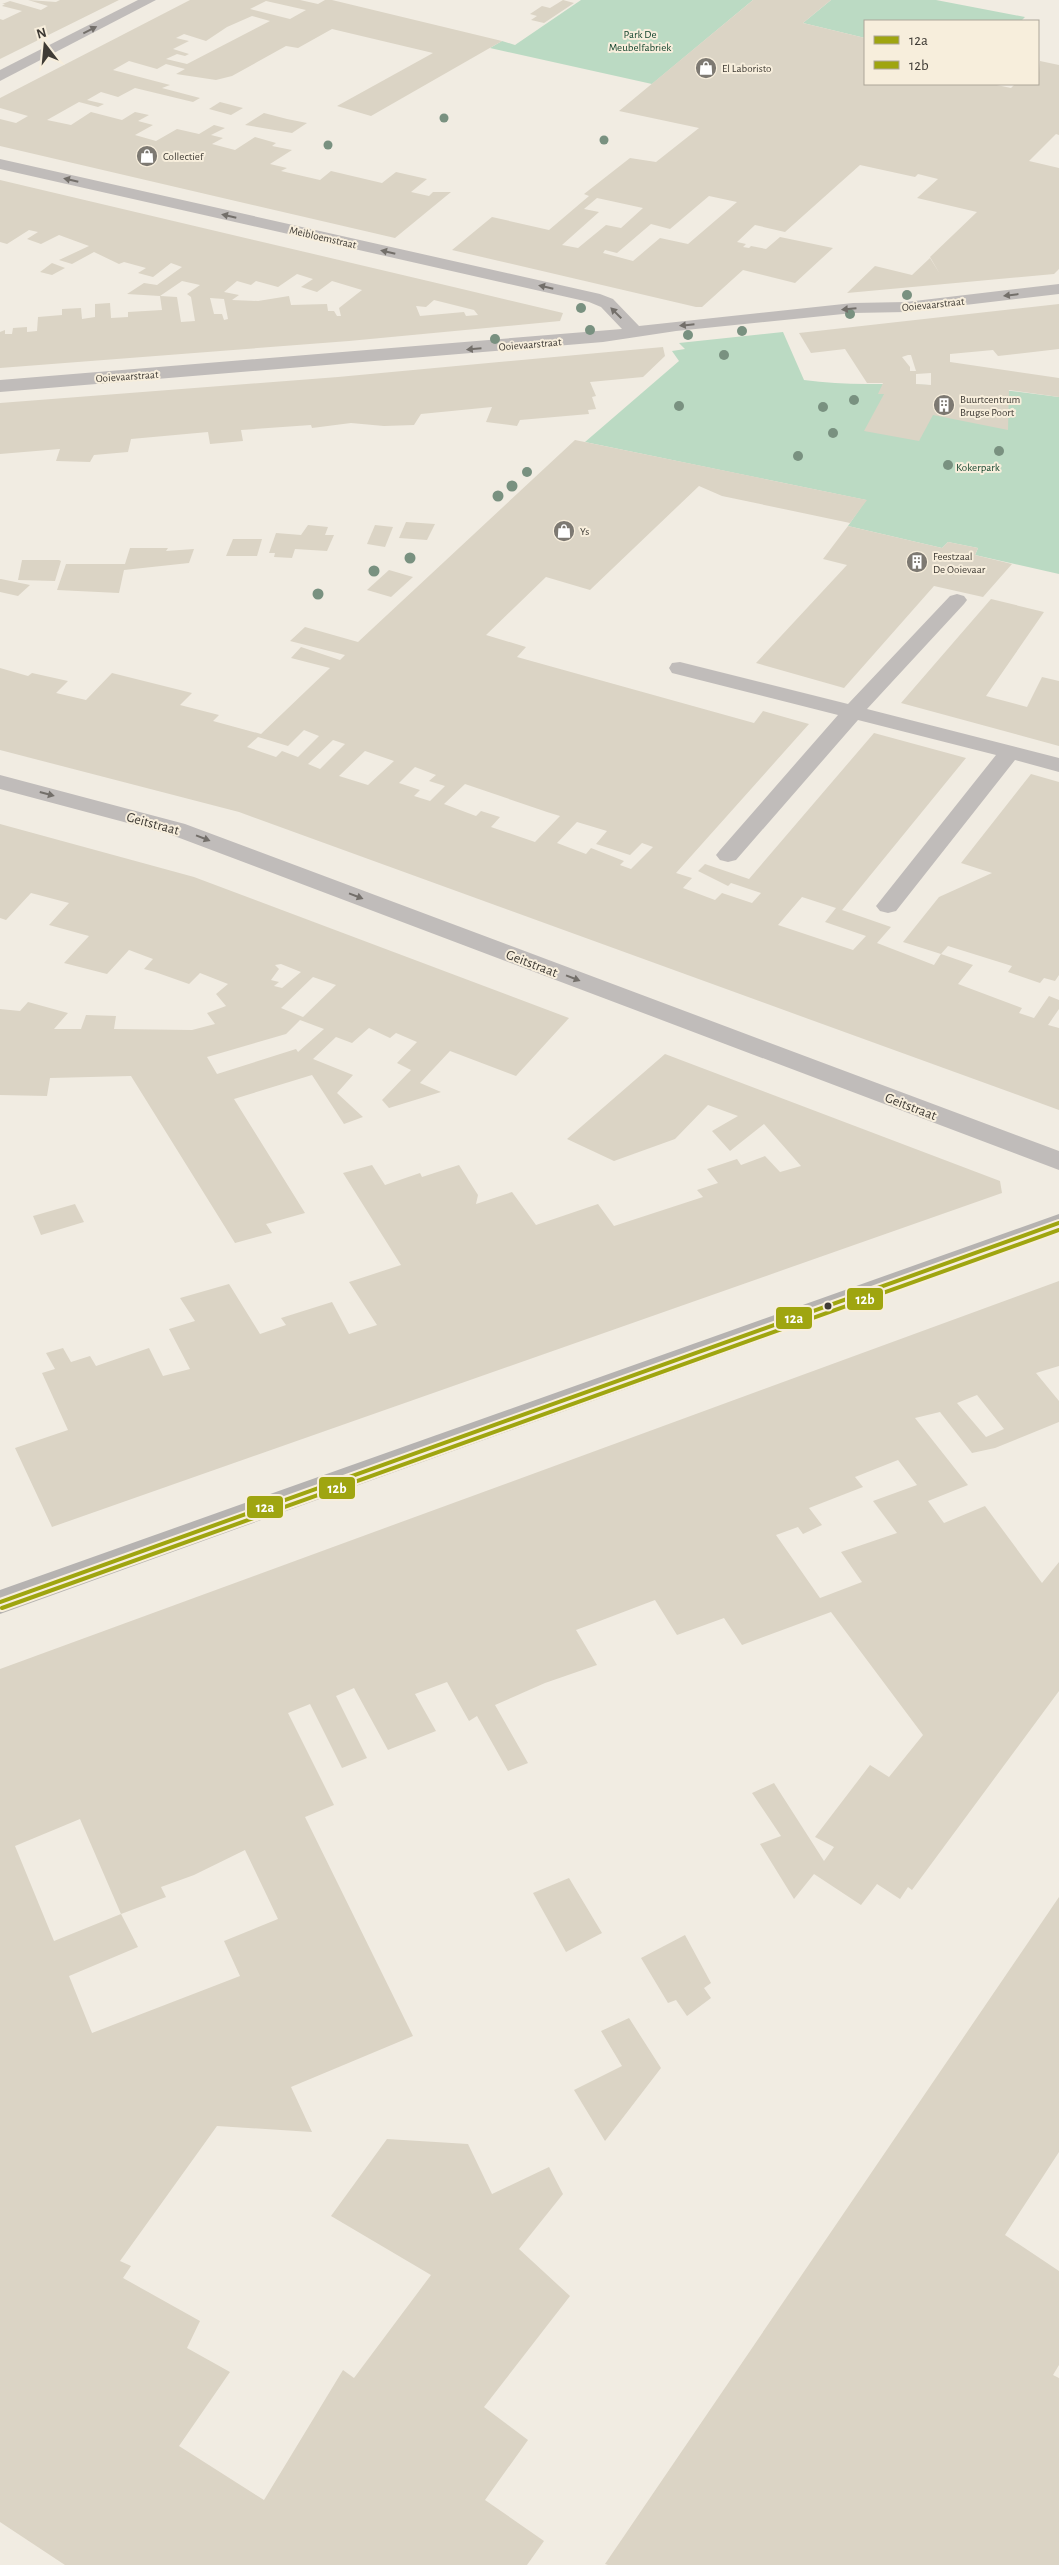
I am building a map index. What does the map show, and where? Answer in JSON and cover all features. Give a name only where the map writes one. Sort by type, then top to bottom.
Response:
[{"type":"street","points":[[0,76],[149,0]]},
{"type":"street","name":"Meibloemstraat","points":[[0,164],[594,298],[607,303],[635,332]]},
{"type":"street","name":"Ooievaarstraat","points":[[0,386],[428,353],[603,337],[853,308],[906,308],[1059,289]]},
{"type":"street","points":[[728,855],[853,712],[957,600]]},
{"type":"street","points":[[680,668],[1059,765]]},
{"type":"street","points":[[888,906],[1010,752]]},
{"type":"street","name":"Geitstraat","points":[[0,782],[177,828],[1059,1162]]},
{"type":"street","points":[[0,1602],[1059,1223]]},
{"type":"green space","name":"Park De Meubelfabriek","points":[[581,0],[753,0],[652,84],[490,48],[502,41],[515,45]]},
{"type":"green space","points":[[831,0],[936,0],[1025,17],[1022,20],[864,20],[864,38],[803,23]]},
{"type":"green space","name":"Kokerpark","points":[[783,332],[804,380],[850,384],[962,386],[1059,397],[1059,574],[975,555],[978,548],[948,542],[942,548],[848,526],[866,500],[585,442],[679,361],[672,351],[685,349],[679,343]]},
{"type":"building","points":[[28,0],[56,2],[60,0],[119,0],[0,59],[0,19],[3,20],[22,11],[2,6],[5,4],[2,4],[10,1],[41,10],[48,6]]},
{"type":"building","points":[[190,0],[300,0],[318,4],[325,0],[332,0],[502,41],[371,116],[337,106],[433,53],[332,29],[298,48],[286,46],[232,76],[216,80],[176,74],[185,69],[166,64],[157,69],[129,61],[113,70],[170,85],[162,88],[200,98],[193,102],[135,88],[118,97],[101,92],[87,100],[104,104],[98,107],[79,102],[47,120],[71,125],[91,112],[122,120],[135,112],[149,115],[138,121],[153,125],[135,135],[156,141],[177,129],[199,134],[214,125],[225,128],[211,135],[223,138],[212,144],[235,150],[255,137],[276,143],[272,146],[292,150],[270,164],[287,168],[281,171],[320,180],[331,171],[382,183],[396,172],[427,179],[411,192],[429,196],[433,192],[451,192],[395,238],[0,146],[0,119],[16,123],[28,116],[0,108],[0,98]],"holes":[[[266,1],[306,10],[290,19],[250,9]],[[252,16],[270,21],[187,64],[166,59],[177,54],[185,56],[189,54],[173,49],[189,41],[176,38],[184,34],[206,41],[227,27]]]},
{"type":"building","points":[[563,0],[574,3],[544,23],[531,20],[537,16],[530,14],[542,6],[550,8]]},
{"type":"building","points":[[753,0],[831,0],[803,23],[864,38],[864,85],[997,85],[1011,88],[1014,85],[1039,85],[1040,61],[1059,65],[1059,135],[1056,134],[1029,161],[1059,168],[1059,269],[1054,274],[847,293],[875,266],[912,275],[930,258],[940,274],[930,257],[977,212],[917,198],[938,179],[918,174],[915,177],[860,165],[785,232],[755,225],[737,242],[746,244],[743,247],[749,248],[751,246],[766,249],[780,237],[833,248],[795,283],[743,270],[702,307],[452,250],[492,217],[549,230],[589,196],[584,194],[630,158],[656,162],[699,128],[619,111]],"holes":[[[709,196],[737,202],[688,244],[660,238],[633,261],[603,253],[605,250],[617,253],[651,224],[670,229]],[[597,198],[643,208],[621,228],[606,225],[578,248],[562,245],[599,212],[584,209]]]},
{"type":"building","points":[[220,102],[243,108],[231,115],[209,109]]},
{"type":"building","points":[[264,113],[307,123],[292,133],[245,125]]},
{"type":"building","points":[[0,180],[563,313],[560,321],[349,341],[0,368],[0,332],[5,330],[5,334],[12,334],[13,328],[27,327],[27,332],[37,331],[38,317],[62,315],[62,309],[81,308],[82,319],[95,317],[95,304],[110,303],[111,318],[128,317],[128,312],[162,310],[160,296],[127,294],[144,283],[157,285],[182,267],[171,263],[153,277],[138,273],[146,268],[124,262],[119,264],[94,252],[72,264],[59,260],[89,246],[59,235],[41,244],[27,239],[38,232],[29,230],[7,244],[0,242]],"holes":[[[297,274],[313,279],[301,287],[317,292],[332,281],[362,290],[339,308],[341,316],[337,316],[334,311],[328,311],[327,304],[291,305],[289,296],[258,301],[232,300],[239,295],[224,292],[237,281],[251,285],[256,281],[278,287]],[[182,281],[200,285],[187,294],[191,297],[195,321],[181,322],[177,297],[160,296]],[[210,298],[224,299],[228,319],[224,320],[222,314],[214,314]],[[434,300],[474,310],[478,315],[466,316],[464,312],[420,316],[416,306],[426,307]]]},
{"type":"building","points":[[52,263],[65,268],[52,275],[40,272]]},
{"type":"building","points":[[1059,304],[1059,349],[998,356],[993,350],[950,354],[950,362],[1059,378],[1059,397],[1009,390],[1008,430],[933,415],[919,441],[864,431],[884,394],[878,394],[883,383],[867,383],[845,349],[811,353],[799,333]],"holes":[[[911,355],[916,371],[910,371],[910,367],[902,357]],[[931,373],[931,385],[916,384],[916,374]]]},
{"type":"building","points":[[663,347],[665,356],[643,377],[590,382],[596,396],[592,397],[596,409],[588,410],[589,414],[520,420],[517,426],[486,422],[492,407],[421,414],[414,425],[384,426],[351,423],[312,428],[311,425],[241,430],[243,441],[210,444],[208,432],[131,439],[128,452],[94,455],[90,462],[56,461],[60,449],[0,454],[0,403],[338,377]]},
{"type":"building","points":[[575,440],[867,500],[850,523],[722,496],[699,486],[590,590],[546,577],[486,635],[526,647],[517,657],[754,723],[763,711],[809,724],[676,873],[692,878],[683,888],[715,900],[722,893],[752,903],[761,893],[731,883],[728,886],[698,871],[705,864],[749,879],[874,733],[966,758],[842,910],[891,927],[877,943],[934,965],[941,954],[973,965],[958,984],[1022,1008],[1019,1013],[1034,1018],[1049,996],[1059,1000],[1059,1009],[1048,1025],[1059,1028],[1059,1110],[239,812],[0,750],[0,668],[28,676],[32,673],[68,681],[56,693],[86,700],[112,673],[192,693],[180,705],[219,715],[213,721],[261,734],[330,668],[291,658],[301,647],[340,660],[345,655],[290,641],[305,627],[358,642]],"holes":[[[304,730],[319,736],[298,757],[282,751],[276,757],[247,747],[258,737],[288,746]],[[333,740],[345,744],[320,769],[308,764]],[[365,751],[394,761],[368,785],[339,776]],[[415,767],[436,775],[429,781],[445,786],[430,801],[414,796],[420,790],[399,783]],[[465,784],[560,816],[535,842],[491,827],[500,817],[481,811],[476,816],[444,804]],[[577,822],[607,831],[596,844],[630,855],[642,843],[653,847],[631,869],[620,865],[624,861],[591,848],[586,854],[557,843]],[[802,897],[836,908],[825,922],[866,936],[853,950],[778,925]]]},
{"type":"building","points":[[406,522],[435,524],[427,540],[399,538]]},
{"type":"building","points":[[308,525],[328,527],[325,535],[334,535],[327,551],[295,549],[292,558],[274,557],[275,553],[269,553],[276,533],[301,535]]},
{"type":"building","points":[[375,525],[393,527],[385,547],[367,544]]},
{"type":"building","points":[[848,526],[942,548],[948,542],[978,548],[975,555],[1012,564],[983,597],[934,586],[844,688],[756,663],[847,565],[823,559]]},
{"type":"building","points":[[233,539],[262,539],[257,556],[226,556]]},
{"type":"building","points":[[130,548],[168,548],[166,551],[194,549],[189,563],[124,570],[119,593],[57,590],[66,564],[125,564]]},
{"type":"building","points":[[22,560],[61,561],[55,581],[18,580]]},
{"type":"building","points":[[389,570],[413,577],[391,597],[367,590]]},
{"type":"building","points":[[0,579],[30,585],[18,596],[0,592]]},
{"type":"building","points":[[991,599],[1044,612],[986,696],[1027,707],[1042,677],[1059,681],[1059,746],[901,703]]},
{"type":"building","points":[[1031,774],[1059,782],[1059,975],[1055,981],[1044,978],[1040,983],[1008,972],[1012,966],[948,946],[941,954],[903,942],[939,897],[992,873],[961,863]]},
{"type":"building","points":[[0,824],[194,877],[569,1018],[516,1076],[450,1051],[420,1083],[441,1092],[389,1108],[382,1100],[411,1070],[397,1063],[417,1042],[396,1033],[390,1038],[369,1028],[352,1043],[336,1037],[313,1059],[353,1075],[337,1093],[363,1117],[344,1124],[312,1075],[234,1099],[305,1213],[266,1224],[272,1233],[235,1243],[131,1076],[50,1078],[47,1096],[0,1095],[0,1009],[20,1011],[28,1002],[68,1013],[54,1029],[81,1029],[86,1015],[116,1016],[114,1029],[192,1030],[215,1024],[207,1013],[226,1006],[216,994],[228,984],[200,973],[189,984],[144,969],[153,959],[129,950],[107,974],[64,963],[89,936],[49,925],[69,903],[31,893],[6,920],[0,918]],"holes":[[[281,964],[301,972],[282,988],[274,986],[279,982],[271,980],[279,969],[275,965]],[[313,977],[336,985],[303,1017],[281,1008]],[[300,1020],[324,1029],[298,1052],[296,1049],[217,1074],[207,1057],[286,1034]]]},
{"type":"building","points":[[665,1054],[1000,1181],[1002,1193],[52,1527],[15,1448],[68,1430],[42,1373],[55,1369],[46,1353],[63,1348],[71,1362],[90,1356],[96,1366],[149,1348],[163,1376],[190,1369],[169,1329],[195,1321],[180,1298],[229,1284],[260,1334],[286,1325],[281,1318],[332,1302],[349,1334],[377,1325],[349,1282],[401,1265],[343,1173],[372,1165],[385,1185],[420,1173],[422,1177],[459,1165],[478,1195],[476,1204],[512,1192],[536,1225],[598,1204],[614,1226],[703,1197],[697,1190],[718,1183],[707,1169],[737,1159],[741,1165],[765,1156],[780,1172],[801,1166],[764,1124],[730,1151],[712,1131],[738,1116],[708,1105],[675,1139],[614,1161],[567,1139]]},
{"type":"building","points":[[75,1204],[84,1222],[41,1235],[33,1216]]},
{"type":"building","points":[[1059,1281],[1059,1366],[1036,1373],[1059,1401],[1059,1422],[995,1448],[972,1453],[940,1412],[915,1418],[968,1485],[928,1501],[944,1523],[985,1506],[1042,1583],[1059,1562],[1059,1691],[912,1890],[908,1887],[900,1899],[877,1884],[861,1905],[814,1874],[794,1899],[760,1844],[781,1836],[752,1793],[774,1783],[824,1861],[834,1847],[815,1837],[870,1765],[889,1777],[923,1735],[831,1612],[742,1645],[724,1618],[677,1635],[655,1600],[576,1630],[597,1665],[545,1683],[495,1705],[528,1763],[508,1771],[477,1716],[469,1721],[447,1682],[415,1694],[436,1731],[388,1750],[354,1688],[336,1696],[367,1758],[342,1768],[310,1704],[288,1713],[334,1805],[305,1817],[413,2036],[291,2087],[312,2132],[217,2126],[120,2261],[131,2266],[123,2278],[200,2321],[187,2348],[230,2372],[179,2446],[264,2500],[343,2370],[354,2378],[431,2275],[331,2216],[387,2139],[468,2144],[492,2194],[549,2167],[563,2194],[519,2249],[570,2296],[484,2407],[528,2440],[485,2500],[544,2541],[527,2565],[65,2565],[0,2522],[0,1669]],"holes":[[[977,1395],[1004,1429],[986,1437],[957,1403]],[[898,1460],[917,1485],[873,1501],[897,1533],[841,1552],[862,1582],[820,1598],[776,1535],[798,1527],[803,1534],[822,1525],[809,1508],[863,1487],[855,1477]],[[80,1819],[121,1914],[54,1941],[15,1846]],[[245,1850],[278,1919],[224,1941],[240,1976],[92,2033],[69,1976],[138,1947],[121,1914],[166,1897],[161,1887],[194,1875]]]},
{"type":"building","points":[[569,1878],[602,1933],[566,1952],[533,1893]]},
{"type":"building","points":[[1059,1897],[1059,2152],[1005,2235],[1059,2271],[1059,2365],[1053,2375],[1059,2378],[1059,2565],[605,2564]]},
{"type":"building","points":[[685,1935],[711,1983],[704,1988],[711,1998],[687,2016],[676,2000],[668,2003],[641,1958]]},
{"type":"building","points":[[629,2018],[661,2068],[605,2141],[574,2090],[622,2066],[601,2031]]},
{"type":"transit line","name":"12a","points":[[0,1602],[1059,1223]]},
{"type":"transit line","name":"12b","points":[[2,1608],[1059,1230]]},
{"type":"place","name":"El Laboristo","points":[[706,68]]},
{"type":"place","name":"Collectief","points":[[147,156]]},
{"type":"place","name":"Buurtcentrum Brugse Poort","points":[[944,405]]},
{"type":"place","name":"Ys","points":[[564,531]]},
{"type":"place","name":"Feestzaal De Ooievaar","points":[[917,562]]}]
